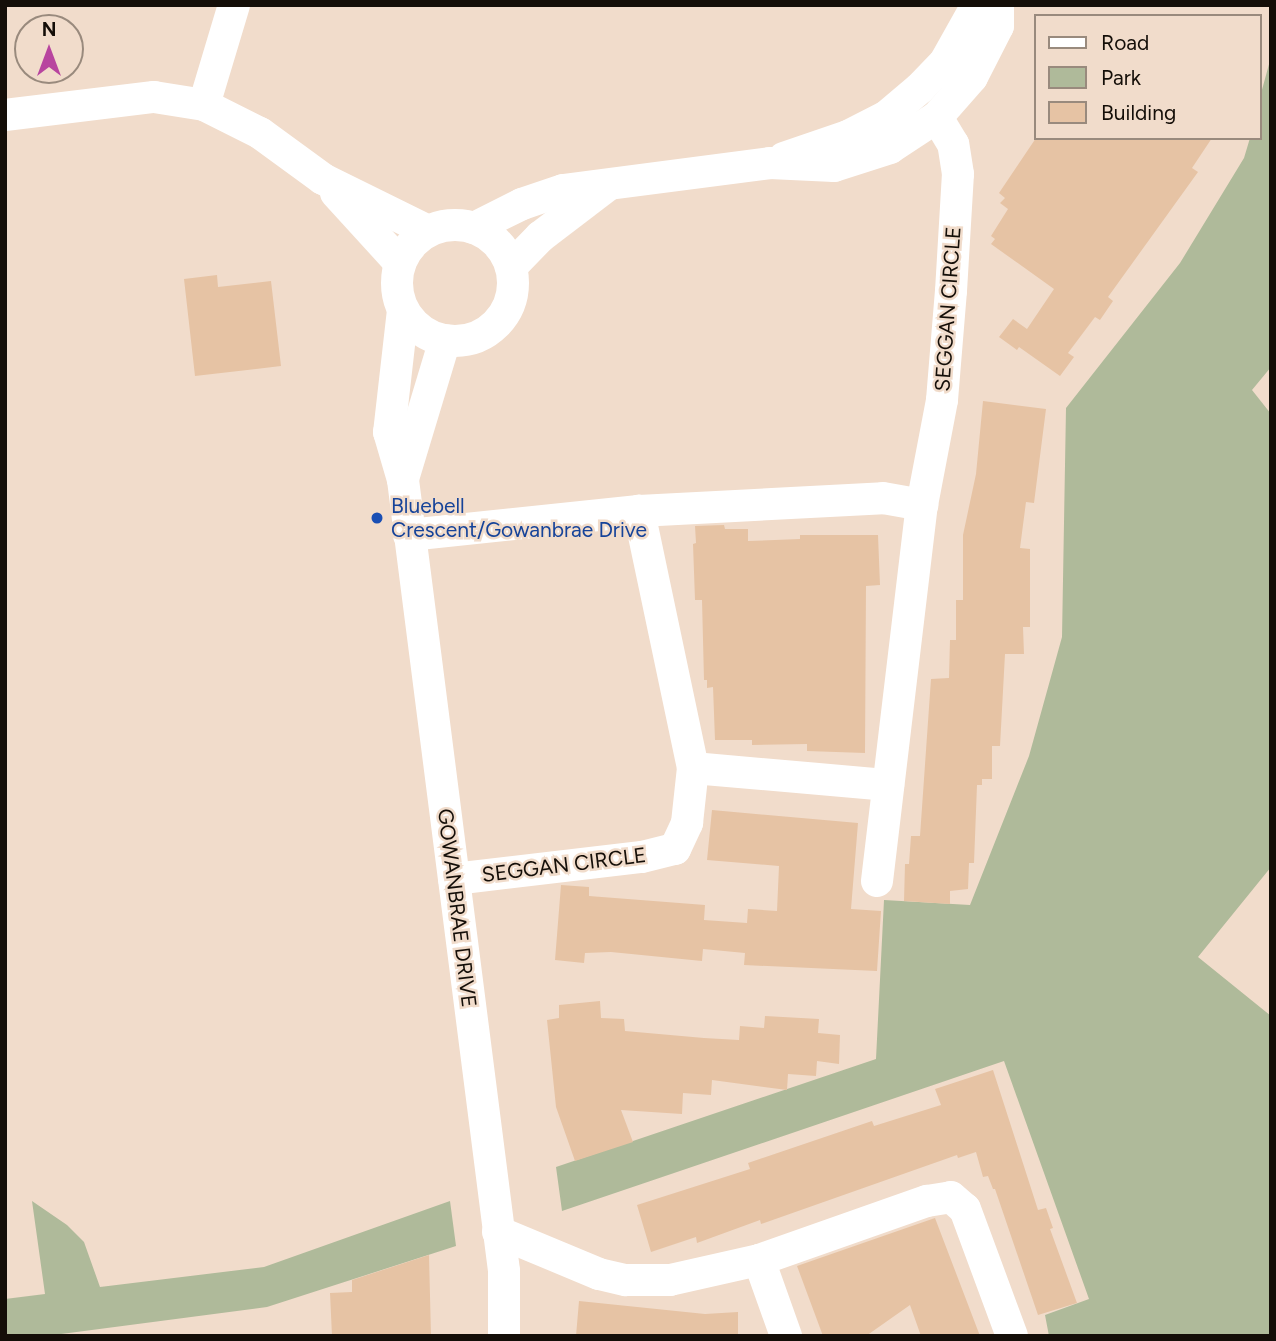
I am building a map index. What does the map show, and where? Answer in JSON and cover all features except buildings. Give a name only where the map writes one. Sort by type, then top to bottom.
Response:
[{"type":"street","points":[[204,106],[234,5]]},
{"type":"street","points":[[770,163],[848,136],[887,116],[945,62],[977,5]]},
{"type":"street","points":[[474,228],[523,204],[563,190],[770,163],[834,166],[890,148],[937,117],[972,76],[998,26],[998,5]]},
{"type":"street","points":[[5,115],[153,97],[204,106],[260,132],[323,179],[428,231]]},
{"type":"street","name":"SEGGAN CIRCLE","points":[[877,881],[922,505],[942,400],[958,174],[953,144],[937,117]]},
{"type":"street","points":[[323,179],[400,263]]},
{"type":"street","points":[[511,267],[540,237],[608,185]]},
{"type":"street","points":[[443,226],[474,228],[491,237],[503,250],[511,267],[513,284],[503,315],[477,336],[461,341],[445,340],[428,334],[414,324],[403,310],[397,295],[400,263],[416,239],[428,231],[443,226]]},
{"type":"street","name":"GOWANBRAE DRIVE","points":[[403,310],[389,432],[402,480],[454,879],[506,1303],[503,1336]]},
{"type":"street","name":"GOWANBRAE DRIVE","points":[[402,480],[445,340]]},
{"type":"street","points":[[409,535],[639,512],[883,498],[922,505]]},
{"type":"street","name":"SEGGAN CIRCLE","points":[[454,879],[642,857],[674,849],[687,823],[693,768],[639,512]]},
{"type":"street","points":[[693,768],[888,785]]},
{"type":"street","points":[[498,1232],[599,1275],[626,1280],[690,1277],[759,1260],[926,1201],[951,1197],[965,1209],[1012,1336]]},
{"type":"street","points":[[759,1260],[786,1336]]},
{"type":"green space","points":[[1271,57],[1271,367],[1252,390],[1271,414],[1271,867],[1198,957],[1271,1016],[1271,1336],[1049,1336],[1045,1315],[1089,1299],[1004,1061],[562,1211],[556,1167],[876,1059],[884,900],[970,905],[1029,756],[1062,637],[1066,408],[1180,263],[1244,158],[1249,140],[1262,140],[1262,90]]},
{"type":"green space","points":[[32,1201],[67,1225],[84,1242],[100,1287],[264,1267],[450,1201],[456,1246],[267,1307],[46,1336],[5,1336],[5,1299],[45,1294]]},
{"type":"place","name":"Bluebell Crescent/Gowanbrae Drive","points":[[377,518]]}]
